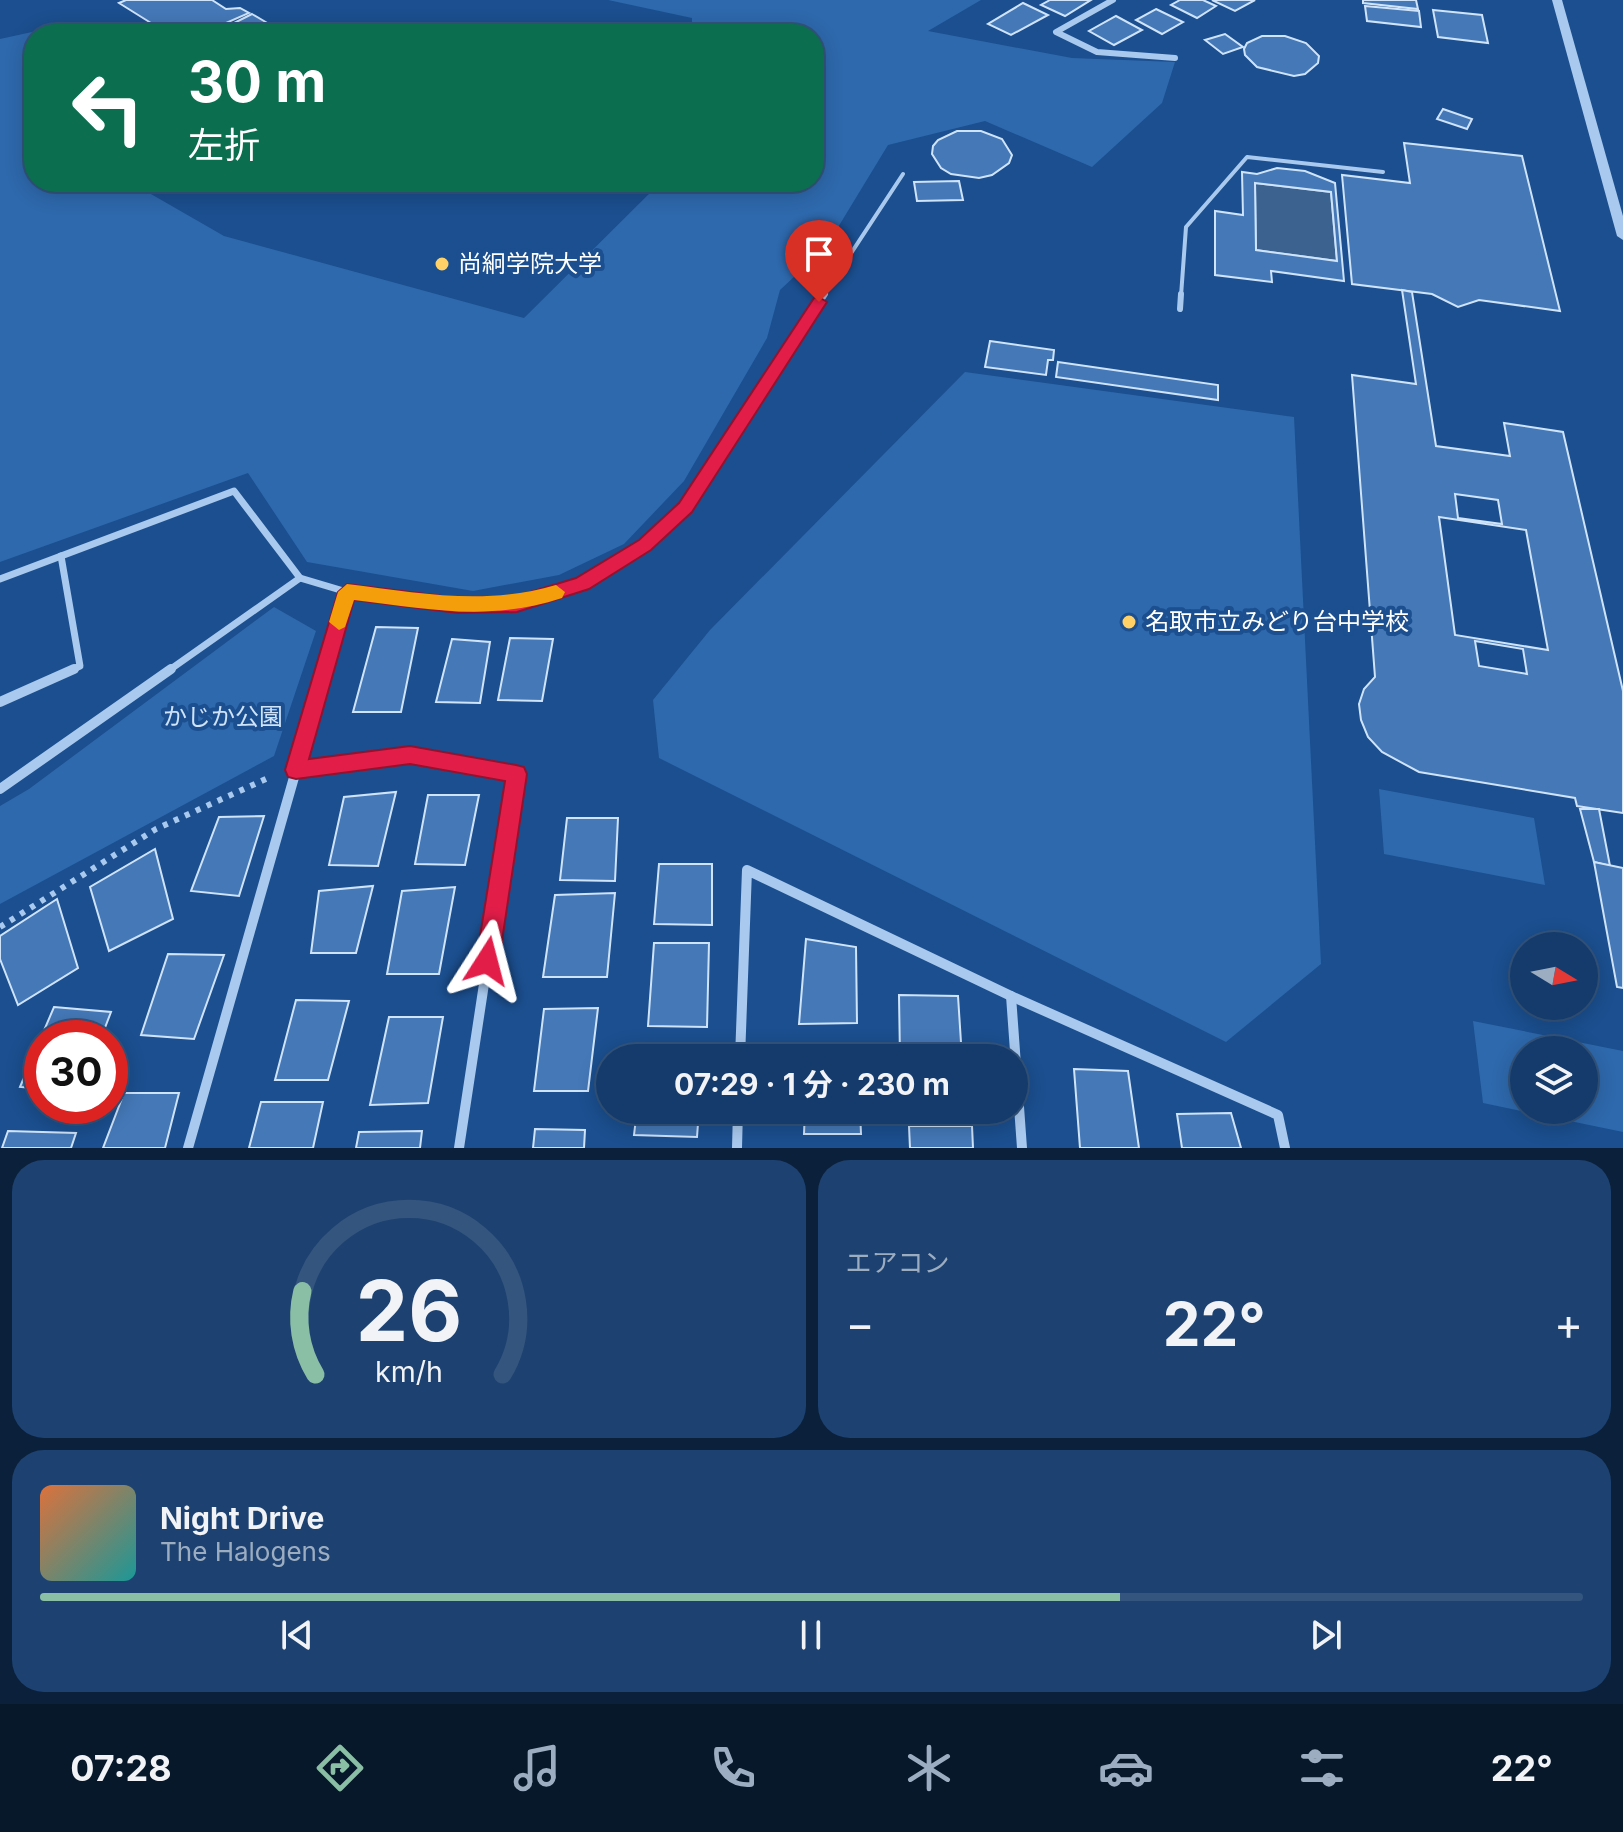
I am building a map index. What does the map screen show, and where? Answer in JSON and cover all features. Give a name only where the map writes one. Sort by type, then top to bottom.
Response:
[{"type":"street","points":[[1113,0],[1056,32],[1074,47],[1100,53],[1175,58]]},
{"type":"street","points":[[1557,0],[1623,236]]},
{"type":"street","points":[[0,579],[234,491],[300,578],[347,592],[188,1148]]},
{"type":"street","points":[[0,702],[80,666],[61,556]]},
{"type":"street","points":[[0,789],[300,578]]},
{"type":"street","points":[[296,770],[410,755],[516,774],[459,1148]]},
{"type":"street","points":[[741,1044],[747,870],[1011,996],[1278,1115],[1285,1148]]},
{"type":"street","points":[[1011,996],[1022,1148]]},
{"type":"street","points":[[737,1148],[738,1124]]},
{"type":"lane","points":[[1180,309],[1186,227],[1247,157],[1383,172]]},
{"type":"lane","points":[[347,592],[458,605],[517,604],[582,584],[645,545],[685,507],[903,174]]},
{"type":"path","points":[[0,927],[156,829],[269,777]]},
{"type":"green space","points":[[608,0],[981,0],[928,31],[1072,58],[1175,62],[1162,103],[1092,167],[985,121],[888,145],[826,247],[780,290],[767,338],[684,481],[624,544],[559,575],[473,591],[307,562],[248,473],[0,562],[0,39],[24,34],[24,192],[147,192],[224,236],[524,318],[651,192],[824,192],[824,24],[692,24],[692,18]]},
{"type":"green space","points":[[965,372],[1294,417],[1321,964],[1226,1042],[659,758],[653,700],[710,630]]},
{"type":"green space","name":"かじか公園","points":[[274,607],[316,631],[274,756],[0,904],[0,806],[29,789]]},
{"type":"green space","points":[[1379,789],[1534,818],[1545,885],[1384,854]]},
{"type":"green space","points":[[1473,1021],[1548,1036],[1510,1036],[1510,1109],[1483,1103]]},
{"type":"green space","points":[[1598,1046],[1623,1051],[1623,1132],[1584,1124],[1598,1124]]},
{"type":"shaded area","points":[[1255,183],[1331,192],[1337,261],[1256,250]]},
{"type":"building","points":[[126,0],[212,0],[226,9],[240,8],[249,13],[224,24],[149,24],[151,23],[119,3]]},
{"type":"building","points":[[1050,0],[1091,0],[1065,16],[1041,5]]},
{"type":"building","points":[[1180,0],[1203,0],[1216,6],[1197,18],[1171,5]]},
{"type":"building","points":[[1212,0],[1255,0],[1235,11]]},
{"type":"building","points":[[1363,0],[1416,0],[1418,9],[1363,3]]},
{"type":"building","points":[[1023,3],[1048,15],[1011,35],[988,24]]},
{"type":"building","points":[[1365,6],[1419,11],[1421,27],[1367,21]]},
{"type":"building","points":[[1156,9],[1183,22],[1162,34],[1136,20]]},
{"type":"building","points":[[1433,10],[1482,15],[1488,43],[1438,37]]},
{"type":"building","points":[[252,14],[269,24],[232,24]]},
{"type":"building","points":[[1116,16],[1142,30],[1114,45],[1089,31]]},
{"type":"building","points":[[1225,34],[1243,47],[1223,54],[1205,40]]},
{"type":"building","points":[[1262,36],[1285,36],[1306,43],[1319,56],[1318,63],[1305,74],[1294,76],[1257,67],[1245,55],[1244,49],[1247,43]]},
{"type":"building","points":[[1443,109],[1472,119],[1467,129],[1437,119]]},
{"type":"building","points":[[957,131],[981,131],[1002,139],[1012,155],[1009,163],[992,175],[979,178],[951,174],[941,168],[932,154],[933,146],[938,140]]},
{"type":"building","points":[[1404,143],[1522,156],[1560,311],[1479,300],[1458,307],[1432,294],[1352,284],[1342,175],[1410,183]]},
{"type":"building","points":[[1277,168],[1305,171],[1335,183],[1344,281],[1271,271],[1272,282],[1215,275],[1215,211],[1243,215],[1242,172],[1257,174]],"holes":[[[1255,183],[1331,192],[1337,261],[1256,250]]]},
{"type":"building","points":[[959,181],[963,200],[917,201],[914,182]]},
{"type":"building","points":[[1402,290],[1412,292],[1436,446],[1510,456],[1504,423],[1563,432],[1623,691],[1623,813],[1577,806],[1575,798],[1419,772],[1382,752],[1368,737],[1359,704],[1364,689],[1375,677],[1352,375],[1416,384]],"holes":[[[1455,494],[1498,500],[1502,524],[1458,518]],[[1439,517],[1526,530],[1548,650],[1455,635]],[[1475,641],[1523,649],[1527,674],[1479,666]]]},
{"type":"building","points":[[990,341],[1054,350],[1053,360],[1048,360],[1046,375],[985,367]]},
{"type":"building","points":[[1058,362],[1218,385],[1218,400],[1056,377]]},
{"type":"building","points":[[376,627],[418,628],[401,712],[353,712]]},
{"type":"building","points":[[510,638],[553,639],[542,701],[498,700]]},
{"type":"building","points":[[452,639],[490,642],[480,703],[436,702]]},
{"type":"building","points":[[396,792],[378,866],[329,865],[344,797]]},
{"type":"building","points":[[428,795],[479,795],[465,865],[415,864]]},
{"type":"building","points":[[1580,809],[1599,809],[1610,866],[1594,862]]},
{"type":"building","points":[[264,816],[239,896],[191,891],[219,817]]},
{"type":"building","points":[[567,818],[618,818],[615,881],[560,880]]},
{"type":"building","points":[[155,849],[173,919],[109,951],[90,887]]},
{"type":"building","points":[[1594,862],[1623,868],[1623,988],[1617,987]]},
{"type":"building","points":[[659,864],[712,864],[712,925],[654,924]]},
{"type":"building","points":[[373,886],[356,953],[311,953],[319,891]]},
{"type":"building","points":[[455,887],[439,974],[387,974],[402,891]]},
{"type":"building","points":[[615,893],[607,977],[543,977],[555,895]]},
{"type":"building","points":[[57,899],[78,968],[18,1005],[0,959],[0,936]]},
{"type":"building","points":[[806,939],[856,947],[857,1023],[799,1024]]},
{"type":"building","points":[[654,943],[709,943],[707,1027],[648,1026]]},
{"type":"building","points":[[168,954],[224,955],[194,1039],[141,1035]]},
{"type":"building","points":[[899,995],[958,996],[961,1044],[900,1044]]},
{"type":"building","points":[[296,1000],[349,1001],[328,1080],[275,1080]]},
{"type":"building","points":[[54,1007],[111,1012],[108,1020],[48,1020]]},
{"type":"building","points":[[598,1008],[588,1091],[534,1091],[544,1009]]},
{"type":"building","points":[[389,1017],[443,1017],[428,1103],[370,1105]]},
{"type":"building","points":[[1074,1069],[1128,1071],[1139,1148],[1080,1148]]},
{"type":"building","points":[[128,1093],[179,1093],[165,1148],[103,1148],[112,1124],[128,1124]]},
{"type":"building","points":[[261,1102],[323,1102],[313,1148],[249,1148]]},
{"type":"building","points":[[1231,1113],[1241,1148],[1182,1148],[1177,1114]]},
{"type":"building","points":[[635,1124],[698,1124],[697,1137],[634,1135]]},
{"type":"building","points":[[804,1124],[861,1124],[861,1134],[804,1134]]},
{"type":"building","points":[[909,1126],[972,1126],[973,1148],[910,1148]]},
{"type":"building","points":[[535,1129],[585,1130],[584,1148],[533,1148]]},
{"type":"building","points":[[8,1131],[76,1133],[71,1148],[2,1148]]},
{"type":"building","points":[[422,1131],[420,1148],[356,1148],[359,1132]]},
{"type":"slow traffic","points":[[339,622],[347,592],[458,605],[517,604],[556,592]]},
{"type":"place","name":"尚絅学院大学","points":[[442,264]]},
{"type":"place","name":"名取市立みどり台中学校","points":[[1129,622]]},
{"type":"route","points":[[487,961],[516,774],[410,755],[296,770],[347,592],[458,605],[517,604],[582,584],[645,545],[685,507],[819,302]]}]
